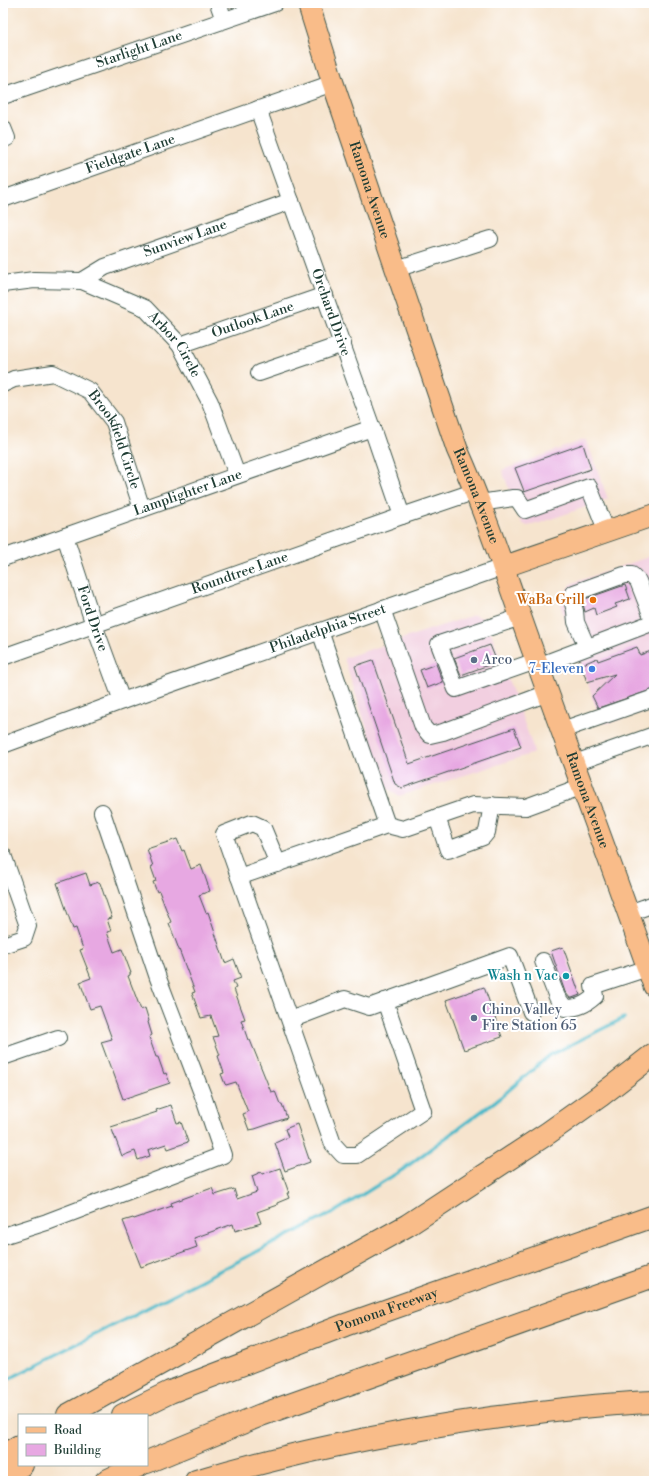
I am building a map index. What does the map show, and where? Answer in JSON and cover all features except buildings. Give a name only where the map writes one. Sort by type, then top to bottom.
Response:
[{"type":"highway","points":[[70,1414],[408,1225],[600,1096],[654,1054]]},
{"type":"highway","name":"Pomona Freeway","points":[[125,1414],[170,1392],[338,1328],[654,1216]]},
{"type":"highway","points":[[148,1462],[261,1415],[654,1276]]},
{"type":"highway","points":[[196,1481],[330,1446],[429,1427],[571,1407],[654,1402]]},
{"type":"highway","points":[[3,1456],[18,1447]]},
{"type":"highway","points":[[3,1474],[20,1466]]},
{"type":"highway","points":[[106,1481],[138,1466]]},
{"type":"main road","name":"Ramona Avenue","points":[[308,3],[333,83],[457,449],[478,497],[651,977]]},
{"type":"main road","name":"Philadelphia Street","points":[[503,567],[654,515]]},
{"type":"street","points":[[218,3],[224,20]]},
{"type":"street","name":"Starlight Lane","points":[[3,96],[274,3]]},
{"type":"street","name":"Fieldgate Lane","points":[[3,199],[333,83]]},
{"type":"street","name":"Orchard Drive","points":[[258,109],[402,516]]},
{"type":"street","name":"Sunview Lane","points":[[82,281],[104,267],[291,201]]},
{"type":"street","points":[[396,269],[490,239]]},
{"type":"street","name":"Arbor Circle","points":[[3,284],[34,280],[82,281],[145,308],[180,345],[210,402],[237,476]]},
{"type":"street","name":"Outlook Lane","points":[[180,345],[325,295]]},
{"type":"street","points":[[259,372],[342,344]]},
{"type":"street","name":"Brookfield Circle","points":[[3,384],[14,379],[53,373],[90,391],[114,422],[142,509]]},
{"type":"street","name":"Lamplighter Lane","points":[[3,558],[372,428]]},
{"type":"street","name":"Roundtree Lane","points":[[3,657],[402,516],[478,497],[517,498],[525,510],[589,488],[607,532]]},
{"type":"street","name":"Ford Drive","points":[[65,536],[94,625],[122,701]]},
{"type":"street","name":"Philadelphia Street","points":[[3,745],[122,701],[503,567]]},
{"type":"street","points":[[521,617],[439,644],[456,690],[587,647],[654,622],[638,581],[632,575],[624,576],[574,593],[572,600],[576,622],[587,647]]},
{"type":"street","points":[[382,610],[423,727],[430,735],[437,734],[548,693]]},
{"type":"street","points":[[320,631],[387,825]]},
{"type":"street","points":[[562,730],[654,698]]},
{"type":"street","points":[[575,763],[654,735]]},
{"type":"street","points":[[239,877],[387,825],[403,829],[473,804],[526,807],[583,786]]},
{"type":"street","points":[[437,817],[448,850],[483,837],[487,832],[492,806]]},
{"type":"street","points":[[3,1236],[47,1222],[223,1155],[203,1096],[158,978],[102,812]]},
{"type":"street","points":[[278,864],[263,828],[252,823],[224,834],[333,1144],[343,1156],[357,1155],[423,1111],[385,1001]]},
{"type":"street","points":[[3,855],[28,926],[24,938],[3,945]]},
{"type":"street","points":[[629,913],[654,904]]},
{"type":"street","points":[[290,1020],[345,999],[369,1007],[510,956],[531,1012]]},
{"type":"street","points":[[543,961],[557,997],[565,1008],[574,1008],[586,1004],[595,996],[593,986],[651,977]]},
{"type":"street","points":[[3,1057],[58,1038]]},
{"type":"shaded area","points":[[586,439],[608,499],[540,523],[528,526],[522,524],[502,470]]},
{"type":"shaded area","points":[[654,555],[654,708],[609,723],[602,723],[562,611],[561,598],[573,583]]},
{"type":"shaded area","points":[[474,615],[486,619],[534,753],[399,796],[386,787],[344,658]]},
{"type":"waterway","points":[[3,1382],[336,1211],[402,1170],[501,1097],[550,1055],[624,1018]]},
{"type":"place","name":"WaBa Grill","points":[[593,600]]},
{"type":"place","name":"Arco","points":[[474,660]]},
{"type":"place","name":"7-Eleven","points":[[592,669]]},
{"type":"place","name":"Wash n Vac","points":[[566,976]]},
{"type":"place","name":"Chino Valley Fire Station 65","points":[[474,1018]]}]
